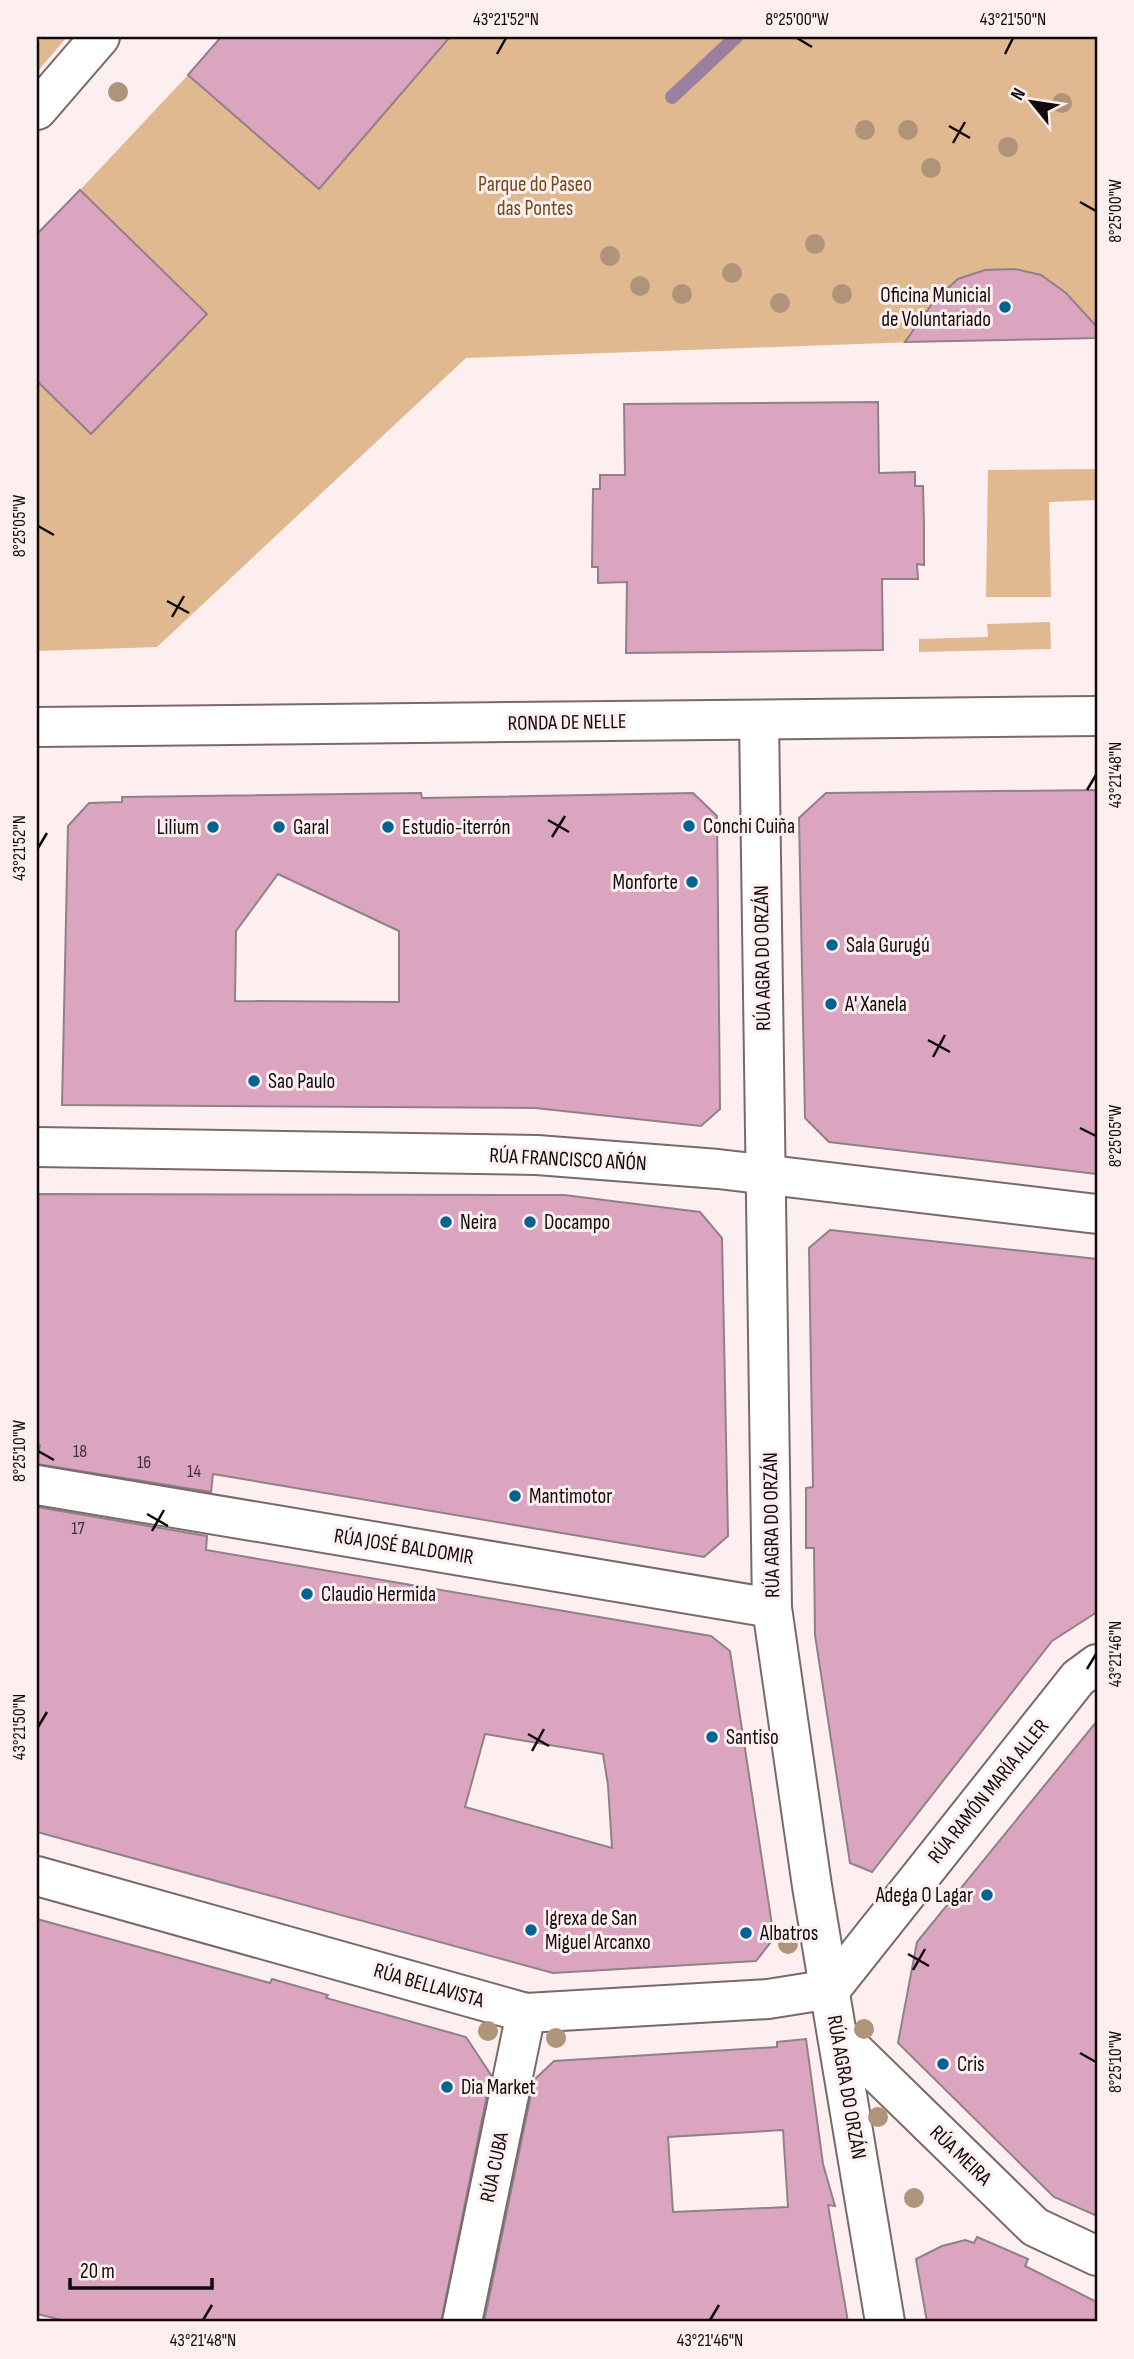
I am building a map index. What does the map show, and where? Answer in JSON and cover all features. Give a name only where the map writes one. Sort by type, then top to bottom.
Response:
[{"type":"street","points":[[37,110],[100,37]]},
{"type":"street","name":"RONDA DE NELLE","points":[[37,727],[1097,716]]},
{"type":"street","name":"RÚA AGRA DO ORZÁN","points":[[759,720],[772,1608],[812,1886],[885,2322]]},
{"type":"street","name":"RÚA FRANCISCO AÑÓN","points":[[37,1147],[537,1156],[766,1174],[1097,1214]]},
{"type":"street","name":"RÚA JOSÉ BALDOMIR","points":[[37,1485],[772,1608]]},
{"type":"street","name":"RÚA RAMÓN MARÍA ALLER","points":[[831,1989],[1079,1678],[1097,1664]]},
{"type":"street","name":"RÚA BELLAVISTA","points":[[37,1876],[526,2013],[768,2000],[831,1989]]},
{"type":"street","name":"RÚA CUBA","points":[[462,2322],[526,2013]]},
{"type":"street","name":"RÚA MEIRA","points":[[837,2034],[1035,2227],[1097,2256]]},
{"type":"green space","points":[[43,37],[67,37],[37,72],[37,44]]},
{"type":"green space","name":"Parque do Paseo das Pontes","points":[[423,37],[1097,37],[1097,338],[1094,338],[1085,317],[1074,302],[1041,275],[922,319],[913,342],[466,358],[157,647],[37,651],[37,381],[91,433],[207,314],[80,190],[188,75],[319,189],[438,50]]},
{"type":"green space","points":[[1096,469],[1097,500],[1049,502],[1051,597],[986,597],[988,470]]},
{"type":"green space","points":[[1050,622],[1051,649],[919,652],[919,639],[988,637],[987,624]]},
{"type":"building","points":[[221,37],[450,37],[319,189],[188,75]]},
{"type":"building","points":[[80,190],[207,314],[91,434],[37,381],[37,234]]},
{"type":"building","name":"Oficina Municial de Voluntariado","points":[[1015,269],[1041,275],[1066,293],[1097,327],[1097,338],[905,342],[935,300],[958,279],[985,270]]},
{"type":"building","points":[[878,402],[879,473],[915,472],[915,486],[923,486],[924,524],[924,565],[917,564],[918,579],[882,579],[883,650],[626,653],[627,582],[598,583],[598,567],[592,567],[593,489],[600,489],[600,475],[625,475],[624,404]]},
{"type":"building","points":[[1097,790],[1097,1174],[829,1142],[805,1118],[799,818],[826,793]]},
{"type":"building","points":[[421,793],[422,798],[693,793],[717,816],[720,1109],[701,1126],[535,1108],[62,1105],[68,826],[89,803],[122,802],[122,797]],"holes":[[[278,874],[399,931],[399,1002],[235,1001],[236,931]]]},
{"type":"building","points":[[37,1194],[564,1195],[700,1212],[722,1238],[728,1536],[704,1557],[213,1474],[211,1492],[37,1464],[40,1445],[37,1444]]},
{"type":"building","points":[[830,1230],[1097,1259],[1097,1612],[1052,1641],[872,1872],[850,1863],[815,1635],[814,1548],[806,1548],[806,1488],[813,1487],[809,1248]]},
{"type":"building","points":[[37,1507],[207,1536],[206,1550],[711,1636],[730,1651],[774,1938],[756,1961],[553,1973],[37,1832]],"holes":[[[485,1734],[603,1754],[612,1848],[465,1807]]]},
{"type":"building","points":[[1097,1721],[1097,2216],[1054,2197],[898,2043],[917,1942]]},
{"type":"building","points":[[37,1919],[270,1983],[272,1979],[328,1995],[326,1998],[466,2037],[491,2075],[441,2322],[70,2322],[37,2314]]},
{"type":"building","points":[[806,2039],[823,2164],[835,2206],[828,2205],[848,2322],[484,2322],[534,2080],[554,2061],[777,2047],[777,2042]],"holes":[[[783,2130],[788,2207],[673,2212],[668,2137]]]},
{"type":"building","points":[[977,2237],[1028,2259],[1025,2266],[1097,2302],[1097,2322],[927,2322],[916,2259],[942,2246],[965,2240],[974,2243]]},
{"type":"waterway","points":[[672,97],[736,37]]},
{"type":"place","name":"Oficina Municial de Voluntariado","points":[[1005,307]]},
{"type":"place","name":"Conchi Cuiña","points":[[689,826]]},
{"type":"place","name":"Lilium","points":[[213,827]]},
{"type":"place","name":"Garal","points":[[279,827]]},
{"type":"place","name":"Estudio-iterrón","points":[[388,827]]},
{"type":"place","name":"Monforte","points":[[692,882]]},
{"type":"place","name":"Sala Gurugú","points":[[832,945]]},
{"type":"place","name":"A' Xanela","points":[[831,1004]]},
{"type":"place","name":"Sao Paulo","points":[[254,1081]]},
{"type":"place","name":"Neira","points":[[446,1222]]},
{"type":"place","name":"Docampo","points":[[530,1222]]},
{"type":"place","name":"Mantimotor","points":[[515,1496]]},
{"type":"place","name":"Claudio Hermida","points":[[307,1594]]},
{"type":"place","name":"Santiso","points":[[712,1737]]},
{"type":"place","name":"Adega O Lagar","points":[[987,1895]]},
{"type":"place","name":"Igrexa de San Miguel Arcanxo","points":[[531,1930]]},
{"type":"place","name":"Albatros","points":[[746,1933]]},
{"type":"place","name":"Cris","points":[[943,2064]]},
{"type":"place","name":"Dia Market","points":[[447,2087]]}]
